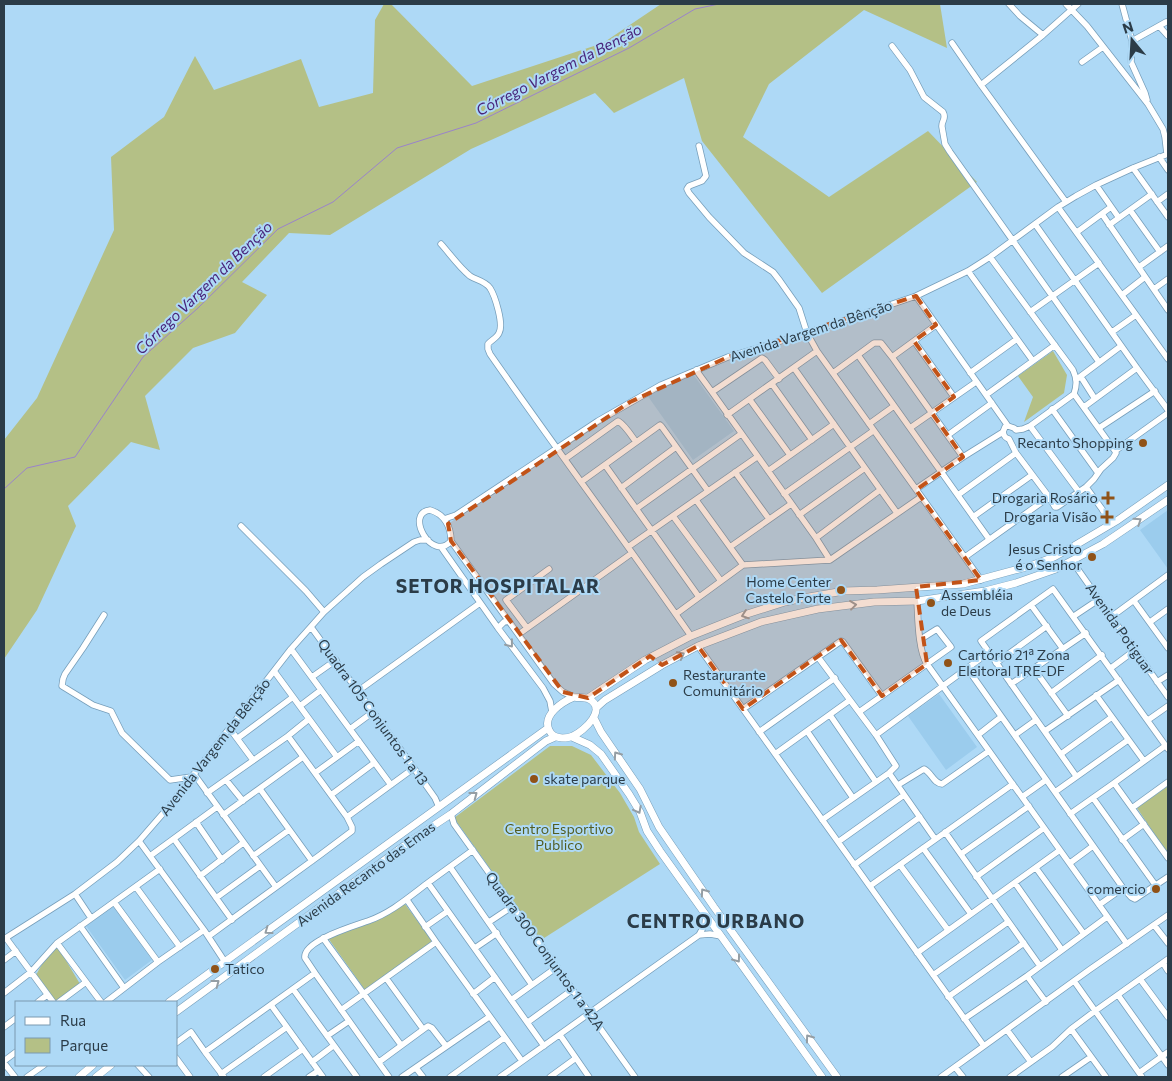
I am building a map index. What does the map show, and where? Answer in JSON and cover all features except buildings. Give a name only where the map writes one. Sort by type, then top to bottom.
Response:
[{"type":"main road","points":[[588,698],[645,660],[691,636],[744,615],[785,602],[844,591],[962,584],[1013,571],[1054,557],[1114,522],[1168,485]]},
{"type":"main road","points":[[596,708],[605,700],[662,664],[698,646],[761,622],[811,610],[874,602],[917,601],[985,591],[1016,583],[1056,569],[1103,544],[1168,500]]},
{"type":"main road","points":[[1114,522],[1120,521],[1123,524],[1122,532]]},
{"type":"main road","points":[[1054,557],[1052,561],[1056,569]]},
{"type":"main road","points":[[904,588],[908,591],[909,595],[904,601]]},
{"type":"main road","points":[[874,602],[871,595],[877,590]]},
{"type":"main road","points":[[810,596],[804,604],[807,609],[811,610]]},
{"type":"main road","points":[[785,602],[789,604],[791,609],[787,616]]},
{"type":"main road","points":[[655,654],[656,662],[662,664]]},
{"type":"main road","points":[[645,660],[650,665],[648,672]]},
{"type":"main road","points":[[572,737],[586,728],[594,718],[596,708],[594,702],[588,698],[574,697],[562,703],[552,712],[548,722],[548,728],[552,735],[555,737],[572,737],[590,745],[601,754],[640,812],[647,831],[822,1077]]},
{"type":"main road","points":[[594,718],[601,732],[643,794],[659,827],[714,907],[837,1077]]},
{"type":"main road","name":"Avenida Recanto das Emas","points":[[170,1001],[548,728]]},
{"type":"main road","name":"Avenida Recanto das Emas","points":[[178,1011],[412,840],[448,816],[546,741],[555,737]]},
{"type":"main road","points":[[424,818],[434,825]]},
{"type":"main road","points":[[417,823],[415,829],[423,833]]},
{"type":"main road","points":[[406,830],[411,832],[412,840]]},
{"type":"main road","points":[[706,915],[708,909],[714,907]]},
{"type":"main road","points":[[721,936],[727,935],[731,930]]},
{"type":"main road","points":[[185,991],[186,1001],[193,1000]]},
{"type":"main road","points":[[79,1077],[92,1066]]},
{"type":"main road","points":[[96,1077],[110,1066]]},
{"type":"street","points":[[1009,4],[1043,35]]},
{"type":"street","points":[[1066,4],[1087,26],[1148,104],[1163,129],[1168,154]]},
{"type":"street","points":[[981,85],[1078,4]]},
{"type":"street","points":[[1122,4],[1132,41],[1131,62],[1148,104]]},
{"type":"street","points":[[1132,41],[1166,22]]},
{"type":"street","points":[[1159,26],[1168,36]]},
{"type":"street","points":[[952,43],[1066,202]]},
{"type":"street","points":[[892,46],[910,70],[924,97],[943,112],[945,118],[942,124],[945,144],[1099,362]]},
{"type":"street","points":[[1082,62],[1103,47]]},
{"type":"street","points":[[699,146],[706,176],[702,181],[687,188],[689,194],[744,253],[773,272],[780,281],[799,308],[807,333],[818,351],[981,580]]},
{"type":"street","name":"Avenida Vargem da Bênção","points":[[446,521],[598,421],[661,386],[728,357],[807,333],[916,296],[968,271],[1013,241],[1058,207],[1096,185],[1168,154]]},
{"type":"street","points":[[1159,157],[1168,170]]},
{"type":"street","points":[[1133,168],[1168,217]]},
{"type":"street","points":[[1096,185],[1119,218]]},
{"type":"street","points":[[1109,225],[1152,194]]},
{"type":"street","points":[[1157,202],[1168,194]]},
{"type":"street","points":[[1058,207],[1168,359]]},
{"type":"street","points":[[1077,232],[1111,207]]},
{"type":"street","points":[[1130,210],[1160,252]]},
{"type":"street","points":[[1102,214],[1168,310]]},
{"type":"street","points":[[1035,224],[1168,411],[1115,451]]},
{"type":"street","points":[[441,244],[464,271],[486,284],[493,294],[501,324],[499,333],[488,344],[490,354],[691,636]]},
{"type":"street","points":[[1139,267],[1168,246]]},
{"type":"street","points":[[990,257],[1095,399]]},
{"type":"street","points":[[1030,312],[1098,263]]},
{"type":"street","points":[[968,271],[1033,361]]},
{"type":"street","points":[[1122,294],[1145,277]]},
{"type":"street","points":[[1154,289],[1168,279]]},
{"type":"street","points":[[916,296],[1008,426],[1016,430],[1030,426],[1074,394],[1079,378],[1121,346]]},
{"type":"street","points":[[1112,332],[1136,315]]},
{"type":"street","points":[[892,357],[936,325]]},
{"type":"street","points":[[970,373],[1017,339]]},
{"type":"street","points":[[914,341],[954,397]]},
{"type":"street","points":[[833,373],[874,343],[882,344],[963,457]]},
{"type":"street","points":[[1162,350],[1168,345]]},
{"type":"street","points":[[986,395],[1055,346]]},
{"type":"street","points":[[727,415],[818,351]]},
{"type":"street","points":[[858,355],[989,539]]},
{"type":"street","points":[[712,392],[762,358],[778,379]]},
{"type":"street","points":[[794,368],[898,513]]},
{"type":"street","points":[[1084,407],[1137,368]]},
{"type":"street","points":[[696,370],[830,560]]},
{"type":"street","points":[[910,428],[976,382]]},
{"type":"street","points":[[772,384],[812,440]]},
{"type":"street","points":[[1099,428],[1155,391]]},
{"type":"street","points":[[1003,432],[1003,436],[1009,440],[1016,453],[1055,507],[1057,507],[1094,480],[1116,453],[1074,394]]},
{"type":"street","points":[[750,400],[790,455]]},
{"type":"street","points":[[948,435],[992,404]]},
{"type":"street","points":[[869,424],[894,406]]},
{"type":"street","points":[[1052,410],[1098,473]]},
{"type":"street","points":[[565,459],[618,421],[636,442]]},
{"type":"street","points":[[768,471],[834,424]]},
{"type":"street","points":[[581,482],[660,425],[708,491]]},
{"type":"street","points":[[916,489],[1003,432],[1005,427],[1008,426]]},
{"type":"street","points":[[1030,426],[1079,492]]},
{"type":"street","points":[[784,494],[874,430]]},
{"type":"street","points":[[1009,440],[1015,437],[1016,430]]},
{"type":"street","points":[[636,508],[741,434]]},
{"type":"street","points":[[621,488],[676,447]]},
{"type":"street","points":[[958,495],[1016,453]]},
{"type":"street","points":[[628,547],[757,457]]},
{"type":"street","points":[[605,465],[699,597]]},
{"type":"street","points":[[800,515],[865,468]]},
{"type":"street","points":[[735,472],[769,519]]},
{"type":"street","points":[[973,517],[1032,475]]},
{"type":"street","points":[[1086,487],[1114,522]]},
{"type":"street","points":[[816,538],[880,490]]},
{"type":"street","points":[[676,614],[743,565],[830,560],[921,497]]},
{"type":"street","points":[[965,557],[1049,497]]},
{"type":"street","points":[[696,500],[743,565]]},
{"type":"street","points":[[730,547],[791,504]]},
{"type":"street","points":[[552,712],[546,693],[441,547],[432,543],[424,536],[419,522],[420,517],[425,511],[434,511],[446,521],[451,541],[554,684],[563,692],[574,697]]},
{"type":"street","points":[[673,516],[721,581]]},
{"type":"street","points":[[242,526],[324,612]]},
{"type":"street","name":"Avenida Vargem da Bênção","points":[[414,542],[421,529]]},
{"type":"street","name":"Avenida Vargem da Bênção","points":[[5,938],[75,894],[117,862],[139,841],[166,810],[291,649],[324,612],[380,564],[414,542],[428,540]]},
{"type":"street","points":[[441,547],[451,541]]},
{"type":"street","points":[[519,634],[632,553]]},
{"type":"street","name":"Avenida Potiguar","points":[[1072,561],[1168,698]]},
{"type":"street","points":[[527,628],[506,600],[549,569]]},
{"type":"street","points":[[1110,617],[1168,575]]},
{"type":"street","points":[[1070,814],[1144,761],[1167,747],[1054,588],[980,641],[1076,776]]},
{"type":"street","points":[[1074,616],[1098,600]]},
{"type":"street","points":[[1134,600],[1167,644]]},
{"type":"street","points":[[917,601],[920,639],[927,664],[1127,944]]},
{"type":"street","points":[[358,691],[480,603]]},
{"type":"street","points":[[1031,605],[1063,649]]},
{"type":"street","points":[[1150,622],[1168,609]]},
{"type":"street","points":[[104,615],[65,674],[62,686],[93,705],[111,711],[122,733],[170,780],[193,775],[276,888]]},
{"type":"street","points":[[498,628],[504,622],[509,621]]},
{"type":"street","points":[[996,663],[1047,626]]},
{"type":"street","name":"Quadra 105 Conjuntos 1 a 13","points":[[311,627],[440,805]]},
{"type":"street","points":[[859,712],[951,647],[937,629],[920,639]]},
{"type":"street","points":[[1011,684],[1086,633]]},
{"type":"street","points":[[743,709],[842,641],[882,696]]},
{"type":"street","points":[[698,646],[984,1046]]},
{"type":"street","points":[[291,649],[391,785]]},
{"type":"street","points":[[520,657],[528,655],[530,650]]},
{"type":"street","points":[[1111,668],[1135,650]]},
{"type":"street","points":[[876,735],[988,653]]},
{"type":"street","points":[[818,656],[896,764],[889,773],[822,820]]},
{"type":"street","points":[[1051,693],[1102,656]]},
{"type":"street","points":[[312,677],[336,660]]},
{"type":"street","points":[[967,668],[1131,897],[1136,898],[1168,877]]},
{"type":"street","points":[[1034,669],[1068,716]]},
{"type":"street","points":[[274,671],[337,757]]},
{"type":"street","points":[[1157,682],[1168,675]]},
{"type":"street","points":[[759,732],[835,678]]},
{"type":"street","points":[[1045,732],[1119,680]]},
{"type":"street","points":[[300,706],[321,690]]},
{"type":"street","points":[[1096,695],[1144,761]]},
{"type":"street","points":[[238,738],[293,697]]},
{"type":"street","points":[[775,754],[850,700]]},
{"type":"street","points":[[1148,720],[1168,706]]},
{"type":"street","points":[[350,729],[373,712]]},
{"type":"street","points":[[830,715],[876,782]]},
{"type":"street","points":[[978,735],[1002,717]]},
{"type":"street","points":[[1060,754],[1112,718]]},
{"type":"street","points":[[207,793],[309,719]]},
{"type":"street","points":[[1015,735],[1036,720]]},
{"type":"street","points":[[230,729],[253,760]]},
{"type":"street","points":[[807,731],[853,798]]},
{"type":"street","points":[[209,936],[312,862],[352,830],[347,817],[288,736]]},
{"type":"street","points":[[1055,792],[1128,740]]},
{"type":"street","points":[[315,773],[359,742]]},
{"type":"street","points":[[898,785],[922,769],[929,772],[936,781],[942,784],[989,751]]},
{"type":"street","points":[[223,815],[303,757]]},
{"type":"street","points":[[331,795],[374,763]]},
{"type":"street","points":[[347,817],[414,768]]},
{"type":"street","points":[[889,773],[935,839]]},
{"type":"street","points":[[226,780],[243,801]]},
{"type":"street","points":[[1022,797],[1046,780]]},
{"type":"street","points":[[1132,808],[1168,782]]},
{"type":"street","points":[[1114,783],[1168,858]]},
{"type":"street","points":[[870,886],[1013,784]]},
{"type":"street","points":[[260,789],[312,862]]},
{"type":"street","points":[[838,842],[904,795]]},
{"type":"street","points":[[1092,798],[1156,886]]},
{"type":"street","points":[[961,854],[1028,806]]},
{"type":"street","points":[[150,856],[217,807]]},
{"type":"street","name":"Quadra 300 Conjuntos 1 a 42A","points":[[448,816],[635,1077]]},
{"type":"street","points":[[854,865],[920,817]]},
{"type":"street","points":[[196,822],[222,860]]},
{"type":"street","points":[[1122,840],[1144,824]]},
{"type":"street","points":[[976,877],[1044,828]]},
{"type":"street","points":[[253,856],[289,830]]},
{"type":"street","points":[[944,832],[1040,966]]},
{"type":"street","points":[[174,839],[232,920]]},
{"type":"street","points":[[139,841],[209,936],[225,962]]},
{"type":"street","points":[[200,876],[243,843]]},
{"type":"street","points":[[1070,863],[1093,846]]},
{"type":"street","points":[[923,848],[971,914]]},
{"type":"street","points":[[389,1077],[305,958],[304,953],[327,935],[381,916],[406,900],[473,850]]},
{"type":"street","points":[[917,953],[1060,850]]},
{"type":"street","points":[[900,865],[948,930]]},
{"type":"street","points":[[216,898],[260,866]]},
{"type":"street","points":[[450,867],[532,985]]},
{"type":"street","points":[[1036,868],[1084,934]]},
{"type":"street","points":[[4,993],[32,972],[58,943],[160,869]]},
{"type":"street","points":[[428,883],[544,1046]]},
{"type":"street","points":[[1015,883],[1062,950]]},
{"type":"street","points":[[136,886],[180,947]]},
{"type":"street","points":[[1099,905],[1123,888]]},
{"type":"street","points":[[75,894],[91,918]]},
{"type":"street","points":[[406,900],[522,1061]]},
{"type":"street","points":[[114,902],[158,962]]},
{"type":"street","points":[[489,922],[512,906]]},
{"type":"street","points":[[425,928],[448,911]]},
{"type":"street","points":[[500,1077],[699,935],[705,924],[706,915]]},
{"type":"street","points":[[941,1077],[1168,915]]},
{"type":"street","points":[[964,1019],[1027,976],[1107,917]]},
{"type":"street","points":[[933,975],[1008,922]]},
{"type":"street","points":[[1154,925],[1168,943]]},
{"type":"street","points":[[80,926],[124,988]]},
{"type":"street","points":[[107,1001],[204,930]]},
{"type":"street","points":[[475,948],[496,933]]},
{"type":"street","points":[[699,935],[721,936]]},
{"type":"street","points":[[5,938],[52,1001]]},
{"type":"street","points":[[323,938],[401,1045]]},
{"type":"street","points":[[341,1010],[436,942]]},
{"type":"street","points":[[58,943],[100,1001]]},
{"type":"street","points":[[948,997],[1024,943]]},
{"type":"street","points":[[4,960],[16,951]]},
{"type":"street","points":[[1014,1076],[1052,1047],[1071,1029],[1165,961],[1168,971]]},
{"type":"street","points":[[512,1000],[557,967]]},
{"type":"street","points":[[206,1052],[316,973]]},
{"type":"street","points":[[1027,976],[1046,1002]]},
{"type":"street","points":[[473,994],[495,977]]},
{"type":"street","points":[[386,978],[423,1029]]},
{"type":"street","points":[[1140,979],[1168,1017]]},
{"type":"street","points":[[1074,981],[1141,1075],[1168,1052]]},
{"type":"street","points":[[60,1001],[86,982]]},
{"type":"street","points":[[293,989],[357,1077]]},
{"type":"street","points":[[528,1022],[572,990]]},
{"type":"street","points":[[40,1001],[47,996]]},
{"type":"street","points":[[1118,996],[1168,1065]]},
{"type":"street","points":[[271,1004],[323,1077]]},
{"type":"street","points":[[402,1077],[489,1017]]},
{"type":"street","points":[[4,1027],[15,1019]]},
{"type":"street","points":[[327,1036],[349,1021]]},
{"type":"street","points":[[379,1062],[423,1029],[430,1026],[446,1046]]},
{"type":"street","points":[[178,1042],[191,1032],[222,1076],[287,1027]]},
{"type":"street","points":[[1071,1029],[1106,1077]]},
{"type":"street","points":[[1006,1030],[1031,1062]]},
{"type":"street","points":[[560,1035],[589,1077]]},
{"type":"street","points":[[450,1077],[504,1038]]},
{"type":"street","points":[[312,1062],[334,1046]]},
{"type":"street","points":[[264,1077],[303,1049]]},
{"type":"street","points":[[15,1053],[4,1062],[15,1077]]},
{"type":"street","points":[[1062,1077],[1091,1057]]},
{"type":"street","points":[[550,1077],[576,1058]]},
{"type":"street","points":[[178,1061],[190,1077]]},
{"type":"street","points":[[27,1077],[43,1066]]},
{"type":"street","points":[[139,1066],[150,1077]]},
{"type":"street","points":[[955,1067],[962,1077]]},
{"type":"street","points":[[416,1068],[423,1077]]},
{"type":"street","points":[[309,1077],[318,1071]]},
{"type":"highlighted area","points":[[916,296],[936,325],[914,341],[954,397],[932,413],[963,457],[916,490],[981,580],[916,587],[927,664],[882,696],[841,640],[743,709],[698,646],[662,665],[650,656],[588,698],[563,692],[451,541],[448,524],[630,402],[728,357]]},
{"type":"shaded area","points":[[693,374],[734,431],[693,460],[647,395]]},
{"type":"shaded area","points":[[1168,510],[1168,569],[1140,530]]},
{"type":"shaded area","points":[[939,694],[977,747],[946,770],[908,716]]},
{"type":"shaded area","points":[[113,906],[152,960],[125,980],[86,926]]},
{"type":"green space","points":[[384,4],[391,4],[472,86],[603,43],[661,4],[940,4],[947,48],[864,10],[769,84],[743,137],[829,197],[928,131],[977,182],[822,293],[702,141],[684,78],[614,113],[595,93],[471,149],[330,235],[289,233],[242,282],[267,295],[235,333],[193,348],[145,396],[160,450],[131,442],[68,506],[76,526],[37,610],[4,659],[4,440],[37,398],[114,230],[111,157],[164,117],[195,56],[214,90],[301,59],[319,107],[373,93],[375,20]]},
{"type":"green space","points":[[1053,351],[1067,375],[1064,393],[1024,422],[1033,397],[1018,376]]},
{"type":"green space","name":"Centro Esportivo Publico","points":[[550,746],[572,746],[591,755],[620,793],[634,817],[639,832],[660,864],[541,940],[454,818]]},
{"type":"green space","points":[[1168,786],[1168,854],[1137,808]]},
{"type":"green space","points":[[405,904],[433,942],[365,990],[328,938],[382,918]]},
{"type":"green space","points":[[58,947],[80,984],[56,1001],[54,1001],[36,975],[46,957]]},
{"type":"waterway","name":"Córrego Vargem da Benção","points":[[4,489],[27,468],[75,457],[143,357],[198,308],[278,229],[333,202],[397,148],[476,123],[629,48],[695,9],[719,4]]},
{"type":"place","name":"Recanto Shopping","points":[[1143,443]]},
{"type":"place","name":"Drogaria Rosário","points":[[1108,498]]},
{"type":"place","name":"Drogaria Visão","points":[[1107,517]]},
{"type":"place","name":"Jesus Cristo é o Senhor","points":[[1092,557]]},
{"type":"place","name":"Home Center Castelo Forte","points":[[841,590]]},
{"type":"place","name":"Assembléia de Deus","points":[[931,603]]},
{"type":"place","name":"Cartório 21ª Zona Eleitoral TRE-DF","points":[[948,663]]},
{"type":"place","name":"Restarurante Comunitário","points":[[673,683]]},
{"type":"place","name":"skate parque","points":[[534,779]]},
{"type":"place","name":"comercio","points":[[1156,889]]},
{"type":"place","name":"Tatico","points":[[215,969]]},
{"type":"district","name":"SETOR HOSPITALAR","points":[[498,586]]},
{"type":"district","name":"CENTRO URBANO","points":[[716,921]]}]
